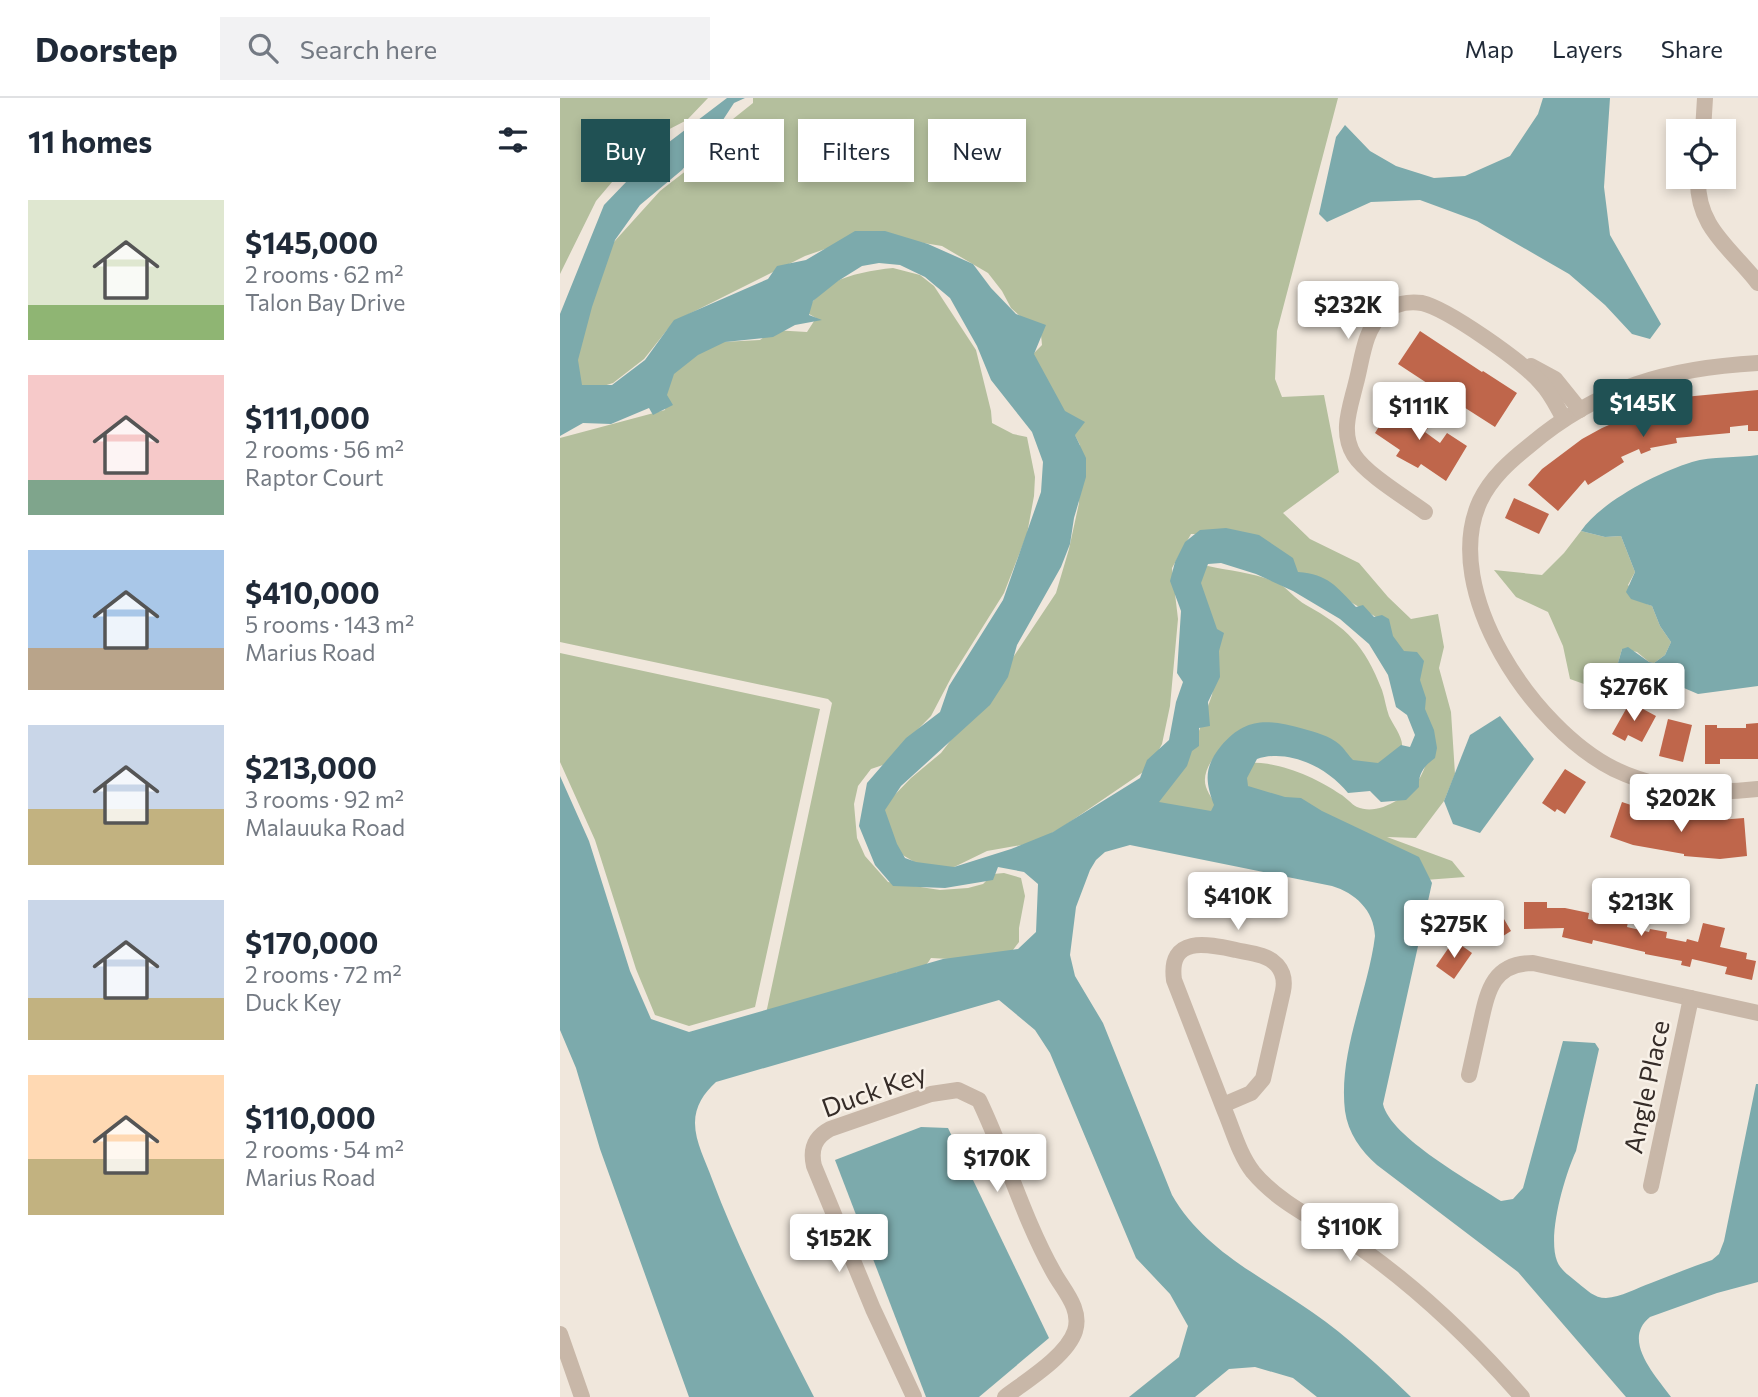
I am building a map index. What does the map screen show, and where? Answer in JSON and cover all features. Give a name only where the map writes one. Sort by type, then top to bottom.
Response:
[{"type":"street","points":[[1704,119],[1705,98]]},
{"type":"street","points":[[1699,189],[1701,206],[1709,226],[1757,282]]},
{"type":"street","points":[[1425,512],[1362,465],[1348,439],[1348,412],[1367,340],[1377,320],[1390,308],[1399,304],[1424,304],[1442,311],[1519,361],[1551,376],[1580,410]]},
{"type":"street","points":[[1519,361],[1541,383],[1564,419]]},
{"type":"street","points":[[1758,363],[1713,366],[1664,376],[1620,390],[1564,419],[1506,467],[1491,484],[1477,508],[1471,542],[1475,580],[1485,618],[1497,648],[1515,678],[1546,716],[1581,748],[1603,763],[1637,779],[1674,789],[1715,793],[1758,789]]},
{"type":"street","points":[[1223,1105],[1251,1093],[1263,1079],[1284,980],[1277,965],[1266,957],[1197,943],[1186,947],[1177,956],[1174,980],[1223,1105],[1244,1157],[1263,1182],[1282,1198],[1359,1247],[1401,1280],[1479,1350],[1522,1397]]},
{"type":"street","points":[[1469,1075],[1489,989],[1502,972],[1514,966],[1533,963],[1758,1013]]},
{"type":"street","name":"Angle Place","points":[[1651,1186],[1691,998]]},
{"type":"street","name":"Duck Key","points":[[914,1397],[873,1308],[814,1166],[812,1155],[814,1144],[820,1135],[830,1129],[932,1094],[958,1090],[979,1100],[1032,1228],[1053,1272],[1071,1301],[1076,1316],[1075,1332],[1067,1347],[1005,1397]]},
{"type":"street","points":[[560,1334],[582,1397]]},
{"type":"green space","points":[[560,98],[708,98],[688,119],[670,129],[670,119],[581,119],[581,182],[612,182],[596,201],[560,274]]},
{"type":"green space","points":[[753,98],[1338,98],[1277,331],[1275,379],[1282,397],[1324,395],[1339,472],[1283,513],[1310,539],[1359,563],[1411,619],[1438,614],[1444,647],[1439,668],[1451,712],[1455,774],[1444,801],[1416,838],[1387,837],[1452,861],[1465,877],[1425,880],[1262,801],[1241,779],[1250,763],[1273,765],[1320,782],[1357,807],[1374,809],[1391,804],[1413,787],[1423,773],[1432,746],[1376,617],[1337,594],[1207,534],[1191,534],[1172,568],[1178,619],[1170,706],[1162,744],[1149,768],[1061,828],[1033,843],[987,851],[950,869],[921,866],[896,851],[882,808],[911,778],[941,753],[1004,671],[1056,593],[1079,503],[1080,445],[1056,399],[1029,358],[1042,345],[1041,335],[1011,308],[988,273],[942,246],[887,237],[851,240],[805,256],[685,316],[667,330],[644,359],[613,383],[578,394],[568,364],[613,243],[660,191],[684,172],[684,182],[784,182],[784,119],[733,119],[753,103]]},
{"type":"green space","points":[[893,268],[920,275],[934,286],[976,350],[992,423],[1013,434],[1027,437],[1035,477],[1034,496],[1027,534],[1004,593],[952,676],[931,716],[883,765],[871,769],[858,786],[854,804],[857,838],[865,856],[888,882],[940,890],[983,884],[993,874],[1004,873],[1021,878],[1025,896],[1019,942],[1004,962],[931,958],[921,969],[897,972],[881,986],[764,1023],[832,703],[828,699],[560,642],[560,438],[665,410],[669,377],[703,343],[760,340],[773,330],[807,332],[816,318],[804,311],[829,286],[854,275]]},
{"type":"green space","points":[[1581,531],[1605,537],[1621,536],[1635,572],[1628,585],[1652,606],[1660,626],[1671,642],[1665,655],[1654,663],[1637,652],[1622,649],[1616,670],[1595,688],[1570,679],[1563,646],[1548,612],[1516,597],[1494,570],[1542,575]]},
{"type":"green space","points":[[1208,566],[1276,582],[1353,639],[1375,674],[1389,716],[1402,742],[1397,755],[1382,763],[1358,769],[1344,758],[1222,746],[1205,776],[1207,790],[1219,812],[1160,814],[1155,791],[1195,742],[1212,695],[1220,640],[1199,598],[1202,567]]},
{"type":"green space","points":[[560,653],[820,709],[755,1007],[689,1026],[655,1015],[636,969],[595,840],[560,762]]},
{"type":"water","points":[[727,98],[745,98],[734,103],[724,119],[699,119]]},
{"type":"water","points":[[1543,98],[1610,98],[1604,187],[1610,235],[1661,324],[1650,339],[1632,334],[1605,305],[1569,274],[1477,221],[1420,200],[1371,202],[1327,222],[1319,214],[1336,137],[1345,125],[1370,151],[1396,166],[1434,178],[1465,176],[1510,156],[1538,114]]},
{"type":"water","points":[[684,131],[684,168],[670,180],[670,141]]},
{"type":"water","points":[[626,182],[668,182],[640,205],[615,240],[592,307],[578,360],[582,385],[612,385],[645,360],[674,320],[768,279],[777,266],[806,260],[855,231],[885,231],[928,244],[973,264],[1016,314],[1046,325],[1034,354],[1065,411],[1085,422],[1075,435],[1086,458],[1086,477],[1074,518],[1070,544],[1061,567],[1017,645],[1008,677],[990,705],[901,786],[885,810],[905,858],[954,867],[1011,849],[1053,832],[1140,778],[1147,760],[1169,740],[1176,702],[1183,682],[1177,673],[1181,611],[1170,581],[1175,562],[1185,542],[1200,530],[1226,528],[1259,535],[1293,558],[1298,572],[1325,579],[1356,607],[1363,605],[1374,617],[1382,615],[1389,619],[1393,636],[1404,651],[1417,652],[1424,661],[1420,680],[1426,698],[1425,709],[1434,730],[1437,748],[1435,758],[1421,774],[1419,787],[1406,800],[1381,802],[1370,791],[1348,793],[1319,768],[1295,758],[1282,756],[1257,759],[1247,778],[1248,786],[1285,797],[1301,798],[1322,811],[1419,857],[1432,883],[1383,1104],[1400,1130],[1434,1158],[1501,1201],[1513,1199],[1523,1188],[1563,1041],[1595,1043],[1599,1049],[1576,1151],[1559,1205],[1554,1236],[1554,1250],[1561,1268],[1594,1295],[1606,1298],[1623,1294],[1712,1260],[1719,1254],[1758,1084],[1758,1282],[1717,1293],[1650,1317],[1642,1326],[1639,1336],[1644,1358],[1671,1397],[1626,1397],[1518,1272],[1377,1165],[1356,1141],[1345,1111],[1346,1067],[1375,936],[1371,918],[1362,904],[1348,893],[1332,886],[1130,845],[1105,852],[1090,870],[1076,907],[1070,955],[1075,976],[1103,1023],[1172,1195],[1185,1215],[1217,1247],[1338,1332],[1411,1397],[1317,1397],[1293,1378],[1255,1367],[1229,1369],[1195,1397],[1129,1397],[1179,1357],[1188,1326],[1170,1294],[1136,1258],[1050,1053],[1035,1030],[999,1000],[716,1082],[708,1091],[698,1105],[695,1117],[695,1130],[701,1152],[747,1262],[814,1397],[689,1397],[600,1149],[576,1068],[560,1030],[560,776],[589,841],[630,971],[651,1019],[689,1032],[943,959],[1018,949],[1036,932],[1038,884],[1024,872],[998,867],[993,880],[945,888],[893,886],[875,865],[859,826],[867,783],[906,738],[940,712],[949,686],[1003,600],[1041,492],[1043,462],[1032,432],[991,380],[977,346],[950,298],[925,277],[900,265],[879,263],[862,266],[813,301],[809,315],[822,320],[795,325],[773,337],[725,342],[698,355],[674,374],[667,395],[673,405],[653,415],[649,408],[611,424],[583,423],[560,436],[560,314],[604,205]],"holes":[[[1221,563],[1256,574],[1293,591],[1340,619],[1369,644],[1388,675],[1396,707],[1407,715],[1415,735],[1410,747],[1401,745],[1378,763],[1353,760],[1343,747],[1318,733],[1280,723],[1260,722],[1240,729],[1231,736],[1211,761],[1208,774],[1214,805],[1211,811],[1159,802],[1187,766],[1192,751],[1199,746],[1199,728],[1210,726],[1208,702],[1220,677],[1219,651],[1224,633],[1217,629],[1201,583],[1208,564]]]},
{"type":"water","points":[[1758,455],[1758,686],[1698,694],[1644,671],[1631,675],[1616,670],[1622,649],[1628,647],[1654,663],[1665,655],[1671,642],[1660,626],[1652,606],[1631,599],[1626,592],[1635,572],[1621,536],[1605,537],[1581,531],[1616,499],[1663,473],[1700,460]]},
{"type":"water","points":[[1500,716],[1534,759],[1480,833],[1453,824],[1444,801],[1470,735]]},
{"type":"water","points":[[921,1127],[948,1128],[1049,1338],[979,1397],[926,1397],[835,1160]]},
{"type":"building","points":[[1420,331],[1517,393],[1495,427],[1459,404],[1462,400],[1436,383],[1433,387],[1398,364]]},
{"type":"building","points":[[1758,390],[1758,431],[1748,431],[1748,425],[1730,427],[1730,433],[1676,438],[1677,443],[1650,448],[1651,450],[1641,454],[1639,449],[1621,457],[1624,462],[1588,485],[1585,480],[1558,511],[1528,485],[1542,469],[1582,439],[1646,409],[1646,406],[1684,397]]},
{"type":"building","points":[[1396,399],[1417,412],[1413,418],[1428,428],[1425,432],[1440,443],[1447,433],[1467,446],[1446,481],[1421,464],[1418,468],[1396,456],[1400,450],[1375,433]]},
{"type":"building","points":[[1514,498],[1549,514],[1539,534],[1505,518]]},
{"type":"building","points":[[1630,702],[1656,716],[1642,742],[1628,735],[1625,741],[1612,734]]},
{"type":"building","points":[[1668,719],[1692,725],[1683,762],[1659,756]]},
{"type":"building","points":[[1758,723],[1758,759],[1720,759],[1720,764],[1705,764],[1705,725],[1717,725],[1717,728],[1746,728],[1746,724]]},
{"type":"building","points":[[1565,769],[1586,782],[1565,814],[1557,809],[1555,812],[1542,803]]},
{"type":"building","points":[[1622,802],[1678,817],[1719,820],[1744,818],[1747,856],[1720,859],[1684,856],[1610,837]]},
{"type":"building","points":[[1524,902],[1547,902],[1547,908],[1565,908],[1589,913],[1588,919],[1611,924],[1613,918],[1628,922],[1627,927],[1649,932],[1650,929],[1667,932],[1666,938],[1686,942],[1687,939],[1698,942],[1703,923],[1725,928],[1720,947],[1747,953],[1746,959],[1756,961],[1752,980],[1725,974],[1727,967],[1692,959],[1690,967],[1681,965],[1682,961],[1645,952],[1593,940],[1592,944],[1562,937],[1564,928],[1524,929]]},
{"type":"building","points":[[1497,907],[1511,931],[1500,938],[1497,932],[1478,943],[1467,924]]},
{"type":"building","points":[[1454,940],[1472,953],[1454,979],[1436,966]]}]
